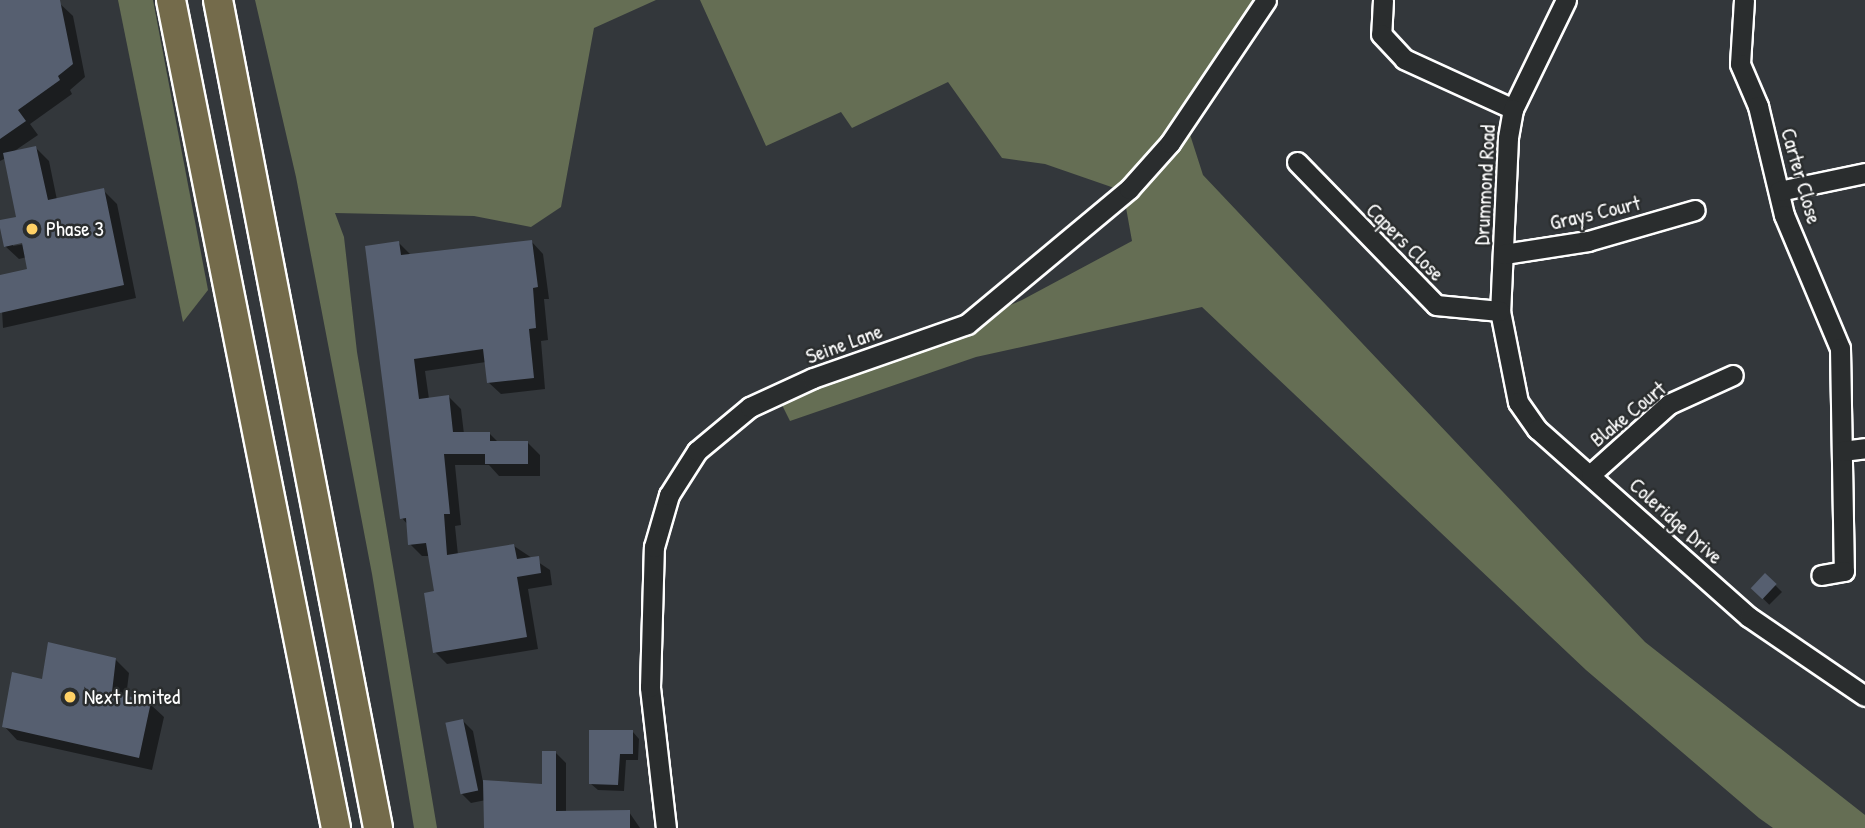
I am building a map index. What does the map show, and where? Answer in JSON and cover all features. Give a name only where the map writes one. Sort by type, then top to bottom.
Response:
[{"type":"highway","points":[[171,0],[335,828]]},
{"type":"highway","points":[[218,0],[377,828]]},
{"type":"street","name":"Seine Lane","points":[[666,828],[650,687],[654,557],[669,495],[697,451],[750,407],[813,378],[967,324],[1129,189],[1162,152],[1266,0]]},
{"type":"street","points":[[1383,0],[1381,34],[1404,59],[1513,109]]},
{"type":"street","name":"Drummond Road","points":[[1503,343],[1500,311],[1513,109],[1566,0]]},
{"type":"street","name":"Carter Close","points":[[1744,0],[1740,64],[1758,106],[1784,215],[1831,317],[1840,348],[1844,571],[1821,575]]},
{"type":"street","name":"Capers Close","points":[[1297,162],[1436,305],[1500,311]]},
{"type":"street","points":[[1779,191],[1865,173]]},
{"type":"street","name":"Grays Court","points":[[1504,254],[1588,241],[1687,219]]},
{"type":"street","name":"Coleridge Drive","points":[[1503,343],[1518,402],[1537,429],[1591,474],[1749,617],[1865,696]]},
{"type":"street","name":"Blake Court","points":[[1591,474],[1669,404],[1733,375]]},
{"type":"street","points":[[1842,451],[1865,448]]},
{"type":"green space","points":[[118,0],[153,0],[208,290],[183,322]]},
{"type":"green space","points":[[255,0],[656,0],[594,28],[561,207],[531,227],[474,216],[335,213],[344,237],[357,352],[437,828],[414,828],[372,574],[296,177]]},
{"type":"green space","points":[[700,0],[1254,0],[1185,119],[1203,175],[1645,642],[1865,815],[1865,828],[1773,828],[1759,818],[1586,670],[1202,307],[976,357],[790,421],[781,403],[1022,300],[1132,241],[1123,191],[1045,164],[1002,158],[948,82],[852,128],[841,112],[766,146]]},
{"type":"building","points":[[0,0],[60,0],[73,64],[58,76],[60,80],[18,110],[26,121],[0,139]]},
{"type":"building","points":[[36,146],[48,200],[104,188],[124,285],[0,313],[0,275],[27,269],[22,243],[4,247],[0,228],[0,220],[16,217],[3,153]]},
{"type":"building","points":[[532,240],[538,287],[533,288],[536,328],[529,329],[534,378],[487,383],[483,349],[414,359],[419,399],[449,395],[453,432],[490,432],[490,441],[528,441],[528,464],[485,464],[485,454],[444,454],[450,514],[444,514],[447,555],[514,544],[517,559],[539,556],[541,573],[517,577],[527,637],[433,653],[424,593],[434,591],[426,543],[408,545],[406,518],[400,519],[365,246],[399,241],[401,255]]},
{"type":"building","points":[[1765,573],[1777,584],[1762,599],[1751,588]]},
{"type":"building","name":"Next Limited","points":[[48,642],[116,658],[112,692],[151,702],[139,758],[2,727],[12,672],[42,679]]},
{"type":"building","points":[[463,719],[478,790],[461,794],[445,723]]},
{"type":"building","points":[[589,730],[633,730],[633,754],[620,754],[618,785],[589,784]]},
{"type":"building","points":[[542,751],[556,751],[556,811],[630,810],[630,828],[484,828],[483,780],[542,784]]},
{"type":"place","name":"Phase 3","points":[[32,229]]},
{"type":"place","name":"Next Limited","points":[[70,697]]}]
